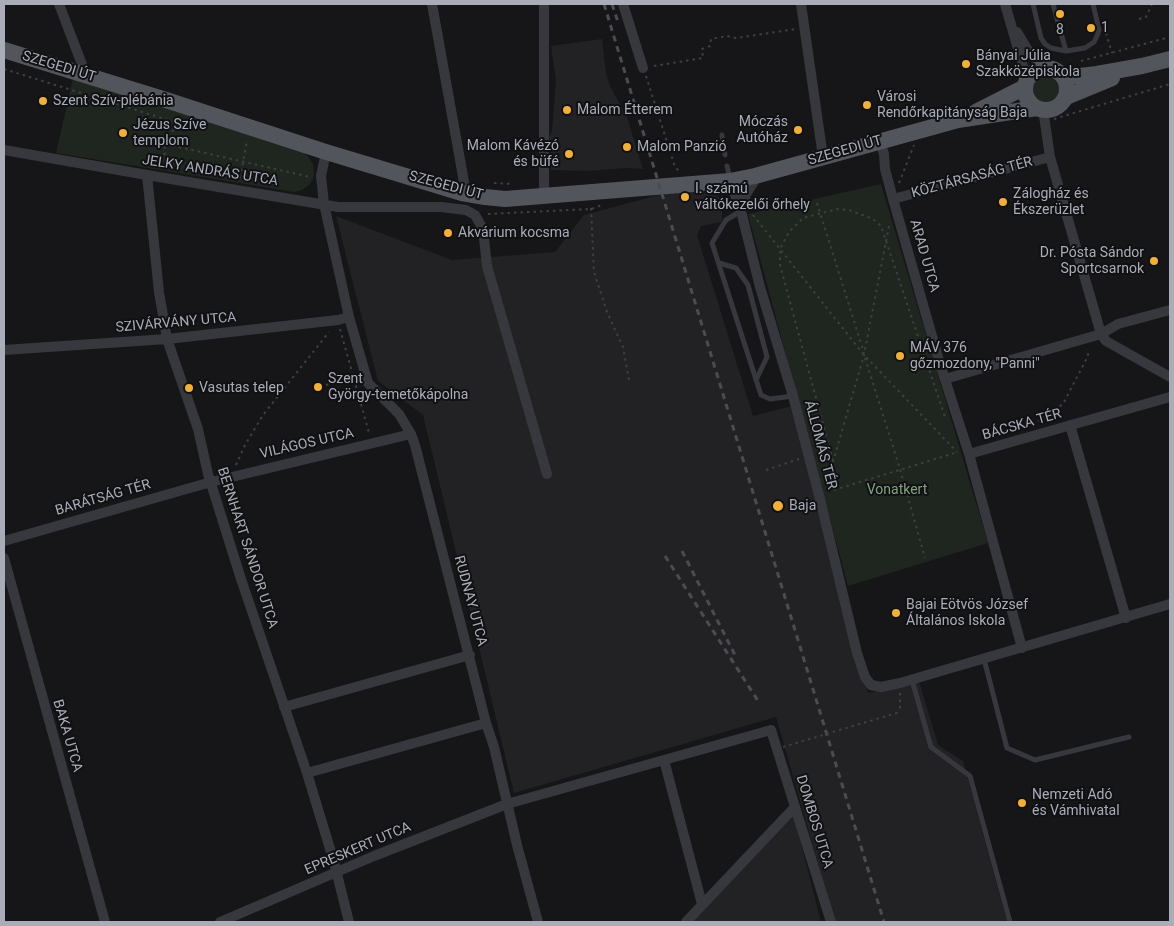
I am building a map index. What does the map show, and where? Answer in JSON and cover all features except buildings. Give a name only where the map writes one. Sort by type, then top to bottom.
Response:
[{"type":"main road","name":"SZEGEDI ÚT","points":[[4,50],[462,193],[505,199],[590,193],[729,173],[758,175],[958,120],[1003,99],[1026,84]]},
{"type":"main road","points":[[1142,66],[1066,97],[1056,107],[1042,113],[1026,95],[1026,84],[1034,72],[1040,69],[1080,76],[1142,66],[1170,59]]},
{"type":"main road","points":[[1058,72],[1066,83],[1066,97]]},
{"type":"main road","name":"SZEGEDI ÚT","points":[[958,120],[1042,113]]},
{"type":"street","points":[[59,4],[86,75]]},
{"type":"street","points":[[432,4],[464,182],[462,193]]},
{"type":"street","points":[[544,4],[544,197]]},
{"type":"street","points":[[623,4],[643,68]]},
{"type":"street","points":[[801,4],[823,157]]},
{"type":"street","points":[[1005,4],[1026,84]]},
{"type":"street","points":[[1008,15],[1032,56],[1058,72]]},
{"type":"street","points":[[1042,113],[1050,157],[1101,334],[1106,341],[1170,377]]},
{"type":"street","name":"ARAD UTCA","points":[[880,141],[893,199],[945,379]]},
{"type":"street","name":"JELKY ANDRÁS UTCA","points":[[4,150],[338,207],[441,206],[466,210],[475,215],[483,229],[487,266],[547,474]]},
{"type":"street","name":"RUDNAY UTCA","points":[[326,152],[321,176],[324,204],[349,317],[368,383],[399,414],[411,434],[538,922]]},
{"type":"street","name":"KÖZTÁRSASÁG TÉR","points":[[893,199],[1050,157]]},
{"type":"street","name":"ÁLLOMÁS TÉR","points":[[729,173],[741,211],[760,287],[793,396],[864,677],[871,685],[881,687],[900,684]]},
{"type":"street","name":"BERNHART SÁNDOR UTCA","points":[[147,175],[159,292],[167,339],[198,430],[210,482],[241,579],[307,773],[337,873],[349,922]]},
{"type":"street","points":[[741,211],[746,194],[758,175]]},
{"type":"street","points":[[945,379],[1101,334],[1118,324],[1170,310]]},
{"type":"street","name":"SZIVÁRVÁNY UTCA","points":[[4,350],[167,339],[338,320],[349,317]]},
{"type":"street","name":"BÁCSKA TÉR","points":[[945,379],[968,451],[1170,398]]},
{"type":"street","points":[[1070,425],[1126,618]]},
{"type":"street","name":"VILÁGOS UTCA","points":[[210,482],[411,434]]},
{"type":"street","points":[[968,451],[1022,648]]},
{"type":"street","name":"BARÁTSÁG TÉR","points":[[4,541],[210,482]]},
{"type":"street","name":"BAKA UTCA","points":[[4,558],[105,922]]},
{"type":"street","points":[[900,684],[1170,604]]},
{"type":"street","points":[[284,707],[470,655]]},
{"type":"street","points":[[307,773],[486,723]]},
{"type":"street","name":"DOMBOS UTCA","points":[[664,760],[771,730],[831,922]]},
{"type":"street","points":[[507,804],[664,760],[702,904]]},
{"type":"street","name":"EPRESKERT UTCA","points":[[220,922],[374,856],[507,804]]},
{"type":"street","points":[[686,922],[796,807]]},
{"type":"lane","points":[[1033,4],[1041,38],[1045,44],[1051,48],[1066,51],[1085,48],[1094,42],[1098,30],[1093,4]]},
{"type":"lane","points":[[1054,4],[1066,51]]},
{"type":"lane","points":[[722,135],[725,155]]},
{"type":"lane","points":[[741,211],[726,220],[712,243],[761,395],[770,399],[793,396]]},
{"type":"lane","points":[[718,262],[736,268],[748,285],[767,357],[756,380]]},
{"type":"lane","points":[[984,659],[1007,748],[1035,760],[1129,737]]},
{"type":"lane","points":[[912,680],[931,747],[970,776],[1010,922]]},
{"type":"path","points":[[1139,19],[1146,17],[1152,4]]},
{"type":"path","points":[[687,175],[675,167],[643,68],[703,58],[702,49],[710,46],[711,39],[727,36],[736,38],[804,28]]},
{"type":"path","points":[[1105,28],[1112,53]]},
{"type":"path","points":[[1078,62],[1170,37]]},
{"type":"path","points":[[4,69],[181,124]]},
{"type":"path","points":[[1042,113],[1170,84]]},
{"type":"path","points":[[166,178],[167,166],[164,151],[170,133],[200,111]]},
{"type":"path","points":[[240,178],[248,140]]},
{"type":"path","points":[[166,144],[310,176]]},
{"type":"path","points":[[893,199],[914,145]]},
{"type":"path","points":[[494,184],[514,184]]},
{"type":"path","points":[[590,193],[594,272],[607,312],[623,347],[629,380]]},
{"type":"path","points":[[817,203],[900,470],[925,558]]},
{"type":"path","points":[[833,463],[780,265],[780,248],[789,232],[803,218],[837,209],[849,210],[873,219],[881,226],[947,424]]},
{"type":"path","points":[[752,210],[753,215],[864,356],[957,452]]},
{"type":"path","points":[[889,226],[864,356],[828,479],[834,490],[957,452],[968,451]]},
{"type":"path","points":[[338,320],[372,443]]},
{"type":"path","points":[[230,477],[245,445],[264,415],[338,320]]},
{"type":"path","points":[[1027,429],[1063,404],[1088,356],[1087,338]]},
{"type":"path","points":[[326,385],[354,377]]},
{"type":"path","points":[[954,443],[957,452]]},
{"type":"path","points":[[766,470],[809,456]]},
{"type":"path","points":[[783,747],[900,712],[900,684]]},
{"type":"shaded area","points":[[602,39],[606,73],[610,86],[627,117],[643,169],[551,170],[549,137],[552,131],[556,80],[551,46]]},
{"type":"shaded area","points":[[689,190],[714,194],[722,200],[722,222],[701,226],[697,235],[753,416],[792,406],[868,693],[919,681],[938,745],[963,761],[1007,922],[835,922],[776,717],[514,793],[423,415],[378,381],[336,216],[452,260],[555,252],[584,215],[655,196]]},
{"type":"shaded area","points":[[794,816],[821,922],[692,922]]},
{"type":"green space","points":[[1046,74],[1056,78],[1060,88],[1056,98],[1046,102],[1036,98],[1032,88],[1036,78]]},
{"type":"green space","points":[[73,78],[303,152],[313,164],[313,179],[302,190],[294,192],[56,153]]},
{"type":"green space","name":"Vonatkert","points":[[881,184],[988,543],[848,586],[748,214]]},
{"type":"railway","points":[[604,4],[884,922]]},
{"type":"railway","points":[[612,4],[618,22]]},
{"type":"railway","points":[[682,551],[736,657]]},
{"type":"railway","points":[[665,556],[760,704]]},
{"type":"place","name":"8","points":[[1060,14]]},
{"type":"place","name":"1","points":[[1091,28]]},
{"type":"place","name":"Bányai Júlia Szakközépiskola","points":[[966,64]]},
{"type":"place","name":"Szent Szív-plébánia","points":[[43,101]]},
{"type":"place","name":"Városi Rendőrkapitányság Baja","points":[[867,105]]},
{"type":"place","name":"Malom Étterem","points":[[567,110]]},
{"type":"place","name":"Móczás Autóház","points":[[798,130]]},
{"type":"place","name":"Jézus Szíve templom","points":[[123,133]]},
{"type":"place","name":"Malom Panzió","points":[[627,147]]},
{"type":"place","name":"Malom Kávézó és büfé","points":[[569,154]]},
{"type":"place","name":"I. számú váltókezelői őrhely","points":[[685,197]]},
{"type":"place","name":"Zálogház és Ékszerüzlet","points":[[1003,202]]},
{"type":"place","name":"Akvárium kocsma","points":[[448,233]]},
{"type":"place","name":"Dr. Pósta Sándor Sportcsarnok","points":[[1154,261]]},
{"type":"place","name":"MÁV 376 gőzmozdony, \"Panni\"","points":[[900,356]]},
{"type":"place","name":"Szent György-temetőkápolna","points":[[318,387]]},
{"type":"place","name":"Vasutas telep","points":[[189,388]]},
{"type":"place","name":"Baja","points":[[778,506]]},
{"type":"place","name":"Bajai Eötvös József Általános Iskola","points":[[896,613]]},
{"type":"place","name":"Nemzeti Adó és Vámhivatal","points":[[1022,803]]}]
